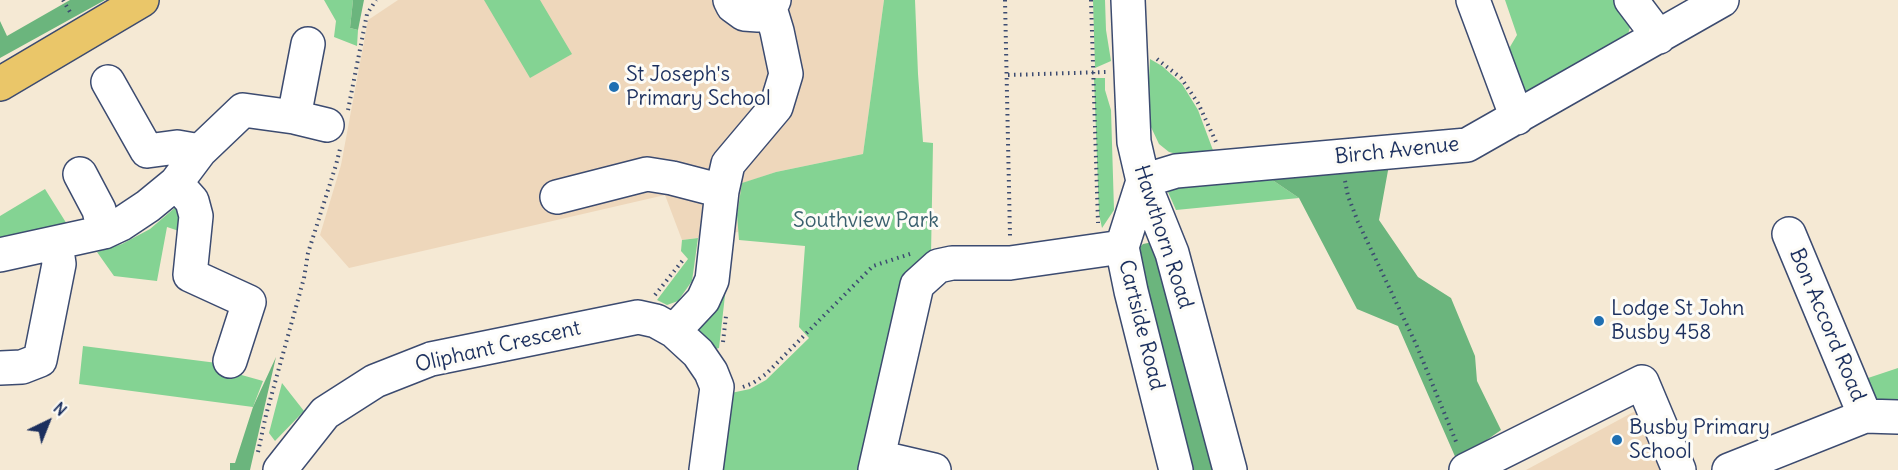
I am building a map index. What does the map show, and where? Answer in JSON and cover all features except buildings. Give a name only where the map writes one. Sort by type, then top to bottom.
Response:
[{"type":"main road","points":[[0,84],[142,0]]},
{"type":"street","points":[[706,470],[717,387],[711,372],[698,354],[660,325],[703,300],[712,280],[722,191],[728,164],[776,107],[786,74],[772,4],[758,15],[744,14],[733,6],[730,0]]},
{"type":"street","name":"Hawthorn Road","points":[[1128,0],[1134,142],[1143,181],[1172,253],[1230,470]]},
{"type":"street","points":[[1473,0],[1516,118]]},
{"type":"street","points":[[1631,0],[1659,37]]},
{"type":"street","name":"Birch Avenue","points":[[1143,181],[1176,171],[1467,145],[1722,0]]},
{"type":"street","points":[[294,117],[308,44]]},
{"type":"street","points":[[108,82],[147,151],[177,147],[200,151]]},
{"type":"street","points":[[0,255],[104,232],[148,206],[176,183],[200,151],[243,111],[294,117],[338,129]]},
{"type":"street","points":[[80,174],[99,210],[104,232]]},
{"type":"street","points":[[557,197],[647,174],[722,191]]},
{"type":"street","name":"Cartside Road","points":[[1143,181],[1111,249],[1131,291],[1176,470]]},
{"type":"street","points":[[176,183],[192,201],[196,216],[190,275],[249,302],[230,361]]},
{"type":"street","name":"Bon Accord Road","points":[[1789,234],[1865,416]]},
{"type":"street","points":[[0,368],[22,367],[40,360],[58,264],[56,243]]},
{"type":"street","points":[[934,470],[876,464],[917,285],[938,266],[952,263],[1010,263],[1111,249]]},
{"type":"street","name":"Oliphant Crescent","points":[[268,464],[325,413],[375,381],[431,359],[638,317],[660,325]]},
{"type":"street","points":[[1466,470],[1642,382],[1679,470]]},
{"type":"street","points":[[1729,470],[1865,416],[1898,417]]},
{"type":"path","points":[[268,464],[266,416],[304,278],[308,253],[336,165],[338,129],[367,14],[376,0]]},
{"type":"path","points":[[1005,0],[1010,263]]},
{"type":"path","points":[[1091,0],[1092,72],[1111,249]]},
{"type":"path","points":[[1008,75],[1092,72],[1151,54],[1181,78],[1198,103],[1214,137],[1224,167]]},
{"type":"path","points":[[1341,156],[1348,196],[1358,222],[1416,344],[1466,470]]},
{"type":"path","points":[[717,387],[741,388],[757,381],[873,266],[921,251]]},
{"type":"path","points":[[660,325],[648,303],[683,261]]},
{"type":"shaded area","name":"St Joseph's Primary School","points":[[398,0],[884,0],[863,154],[776,172],[743,183],[737,215],[738,232],[682,240],[665,195],[349,268],[320,235],[341,165],[368,20]]},
{"type":"shaded area","name":"Busby Primary School","points":[[1639,409],[1663,470],[1526,470]]},
{"type":"green space","points":[[70,0],[105,0],[0,58],[0,21],[7,36]]},
{"type":"green space","points":[[324,0],[353,0],[350,28],[358,30],[357,46],[334,37],[336,21]]},
{"type":"green space","points":[[353,0],[364,0],[358,30],[350,28]]},
{"type":"green space","points":[[484,0],[540,0],[572,54],[530,78]]},
{"type":"green space","name":"Southview Park","points":[[884,0],[915,0],[923,142],[933,143],[931,255],[864,470],[716,470],[731,393],[750,389],[766,380],[809,338],[799,327],[805,246],[739,240],[737,215],[742,183],[776,172],[863,154]]},
{"type":"green space","points":[[1093,0],[1105,0],[1106,30],[1111,61],[1095,68]]},
{"type":"green space","points":[[1505,0],[1619,0],[1633,18],[1628,34],[1619,45],[1533,93],[1515,88],[1504,57],[1517,35]]},
{"type":"green space","points":[[1150,59],[1162,66],[1182,84],[1198,110],[1214,153],[1181,155],[1169,152],[1159,144],[1150,125],[1148,97]]},
{"type":"green space","points":[[1094,78],[1105,78],[1105,90],[1111,110],[1114,210],[1102,228],[1099,214]]},
{"type":"green space","points":[[1389,165],[1379,220],[1418,277],[1451,298],[1475,356],[1477,381],[1501,430],[1457,461],[1398,326],[1357,309],[1299,198],[1262,173]]},
{"type":"green space","points":[[1262,173],[1299,198],[1176,210],[1168,192],[1175,181]]},
{"type":"green space","points":[[45,189],[70,229],[0,238],[0,216]]},
{"type":"green space","points":[[177,206],[182,232],[167,227],[157,281],[114,276],[97,252],[122,244],[150,229]]},
{"type":"green space","points":[[698,238],[692,281],[678,301],[667,305],[657,300],[688,259],[681,251],[682,240]]},
{"type":"green space","points":[[1153,242],[1220,470],[1190,470],[1136,258],[1138,249],[1143,244]]},
{"type":"green space","points":[[729,260],[719,348],[716,349],[695,329]]},
{"type":"green space","points":[[83,346],[217,363],[238,374],[263,381],[253,407],[79,384]]},
{"type":"green space","points":[[276,357],[250,470],[230,470],[230,463],[235,463],[253,407]]},
{"type":"green space","points":[[1898,368],[1898,406],[1877,403],[1862,380]]},
{"type":"green space","points":[[282,383],[304,411],[275,441],[269,433]]},
{"type":"place","name":"St Joseph's Primary School","points":[[614,87]]},
{"type":"place","name":"Lodge St John Busby 458","points":[[1599,321]]},
{"type":"place","name":"Busby Primary School","points":[[1617,440]]}]
